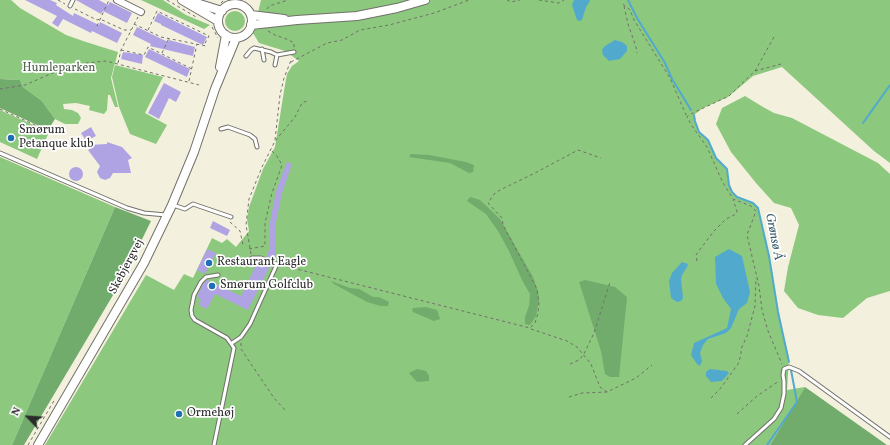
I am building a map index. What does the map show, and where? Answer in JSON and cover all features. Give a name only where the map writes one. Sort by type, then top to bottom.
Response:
[{"type":"street","points":[[117,0],[140,12]]},
{"type":"street","points":[[182,0],[215,23],[222,31],[222,37],[236,38],[246,34],[251,25],[251,14],[243,3],[234,2],[222,11],[215,23]]},
{"type":"street","points":[[189,0],[222,11]]},
{"type":"street","points":[[251,25],[357,16],[397,8],[425,0]]},
{"type":"street","points":[[251,14],[296,20]]},
{"type":"street","name":"Skebjergvej","points":[[215,89],[222,37]]},
{"type":"street","name":"Skebjergvej","points":[[38,445],[120,306],[168,215],[194,152],[215,89],[236,38]]},
{"type":"lane","points":[[70,6],[73,0]]},
{"type":"lane","points":[[248,55],[254,48],[271,52],[276,55],[294,52]]},
{"type":"lane","points":[[262,50],[264,60]]},
{"type":"lane","points":[[275,65],[276,55]]},
{"type":"lane","points":[[221,129],[228,126],[250,135],[255,139],[257,147]]},
{"type":"lane","points":[[0,153],[127,208],[144,214],[168,215]]},
{"type":"lane","points":[[172,205],[185,209],[192,204],[231,218]]},
{"type":"lane","points":[[232,343],[241,337],[250,324],[277,264],[261,258],[252,258]]},
{"type":"lane","points":[[214,445],[234,348],[232,343],[227,338],[195,320],[192,316],[191,310],[194,295],[201,282],[206,277],[218,275]]},
{"type":"lane","points":[[745,445],[774,419],[781,408],[784,394],[784,369],[793,367],[890,437]]},
{"type":"path","points":[[58,0],[97,20],[100,19],[124,30],[131,30]]},
{"type":"path","points":[[97,26],[109,0]]},
{"type":"path","points":[[167,0],[199,19]]},
{"type":"path","points":[[290,62],[327,42],[342,40],[360,30],[389,25],[434,13],[469,0]]},
{"type":"path","points":[[507,0],[511,2],[520,0]]},
{"type":"path","points":[[539,0],[559,2],[564,0]]},
{"type":"path","points":[[621,0],[637,53]]},
{"type":"path","points":[[623,4],[630,10],[634,20],[670,78],[687,117],[707,147],[737,210],[736,214],[726,219],[714,231],[696,255],[697,261]]},
{"type":"path","points":[[134,24],[161,36],[205,46],[209,36],[157,11],[148,30]]},
{"type":"path","points":[[118,64],[121,50],[140,12]]},
{"type":"path","points":[[215,23],[222,37]]},
{"type":"path","points":[[687,117],[697,110],[729,96],[754,71],[774,37]]},
{"type":"path","points":[[162,54],[169,38]]},
{"type":"path","points":[[188,82],[197,44]]},
{"type":"path","points":[[121,50],[144,55],[148,47],[192,69]]},
{"type":"path","points":[[0,89],[25,85],[77,64],[106,61],[199,85]]},
{"type":"path","points":[[754,71],[781,64]]},
{"type":"path","points":[[252,258],[249,249],[246,225],[249,199],[262,167],[275,141],[294,117],[302,103],[309,100]]},
{"type":"path","points":[[0,109],[48,131]]},
{"type":"path","points":[[249,249],[265,246],[265,223],[272,193],[282,165],[277,156],[271,150]]},
{"type":"path","points":[[530,328],[535,323],[538,313],[539,304],[537,289],[504,225],[502,218],[488,203],[494,194],[500,190],[536,173],[578,150],[601,158]]},
{"type":"path","points":[[733,199],[751,206],[756,211],[747,235],[757,276],[762,310],[768,331],[784,369]]},
{"type":"path","points":[[227,221],[240,231],[243,245]]},
{"type":"path","points":[[277,264],[530,328],[567,341],[577,347],[584,354],[591,364],[600,387],[607,392]]},
{"type":"path","points":[[710,398],[720,389],[738,364],[741,349],[747,336],[755,306],[757,276]]},
{"type":"path","points":[[570,364],[579,360],[584,354],[594,332],[610,282]]},
{"type":"path","points":[[241,337],[241,349],[274,398],[285,410]]},
{"type":"path","points":[[569,397],[582,393],[607,392],[636,378],[652,365]]},
{"type":"path","points":[[738,414],[757,396],[777,383],[783,375]]},
{"type":"path","points":[[28,445],[56,398]]},
{"type":"green space","name":"Humleparken","points":[[0,0],[11,0],[20,8],[66,35],[118,52],[111,78],[118,107],[115,107],[110,95],[108,95],[107,110],[104,114],[89,110],[90,106],[76,103],[63,104],[64,109],[72,110],[78,113],[81,118],[78,124],[65,124],[55,119],[42,101],[23,87],[20,80],[0,79]]},
{"type":"green space","points":[[141,0],[163,0],[186,15],[210,25],[204,29]]},
{"type":"green space","points":[[261,0],[890,0],[890,163],[874,151],[782,67],[753,76],[728,97],[703,108],[694,115],[699,132],[708,140],[716,158],[727,169],[729,185],[732,192],[737,197],[753,203],[758,208],[769,256],[778,312],[789,358],[787,390],[805,387],[770,445],[45,445],[146,275],[174,290],[184,274],[193,278],[212,238],[222,243],[227,239],[236,247],[249,231],[247,219],[249,207],[263,169],[275,147],[287,74],[292,66],[299,61],[285,51],[259,43],[253,33]]},
{"type":"green space","points":[[235,11],[242,14],[245,21],[242,28],[235,31],[228,28],[225,21],[228,14]]},
{"type":"green space","points":[[115,65],[163,77],[145,113],[167,125],[156,144],[130,134],[119,107],[112,77]]},
{"type":"green space","points":[[0,79],[20,80],[23,87],[42,101],[55,119],[48,130],[0,108]]},
{"type":"green space","points":[[745,96],[774,113],[792,118],[878,163],[890,174],[890,291],[867,298],[843,318],[818,315],[798,308],[784,291],[788,267],[799,225],[791,208],[774,203],[756,183],[731,152],[716,124],[722,108]]},
{"type":"green space","points":[[0,110],[49,132],[37,159],[0,142]]},
{"type":"green space","points":[[411,154],[429,155],[466,162],[474,165],[473,172],[469,173],[450,163],[409,157]]},
{"type":"green space","points":[[0,157],[115,207],[12,445],[0,445]]},
{"type":"green space","points":[[470,197],[480,200],[500,219],[533,277],[538,291],[539,301],[536,316],[530,325],[525,324],[525,317],[529,306],[530,294],[498,231],[486,214],[467,201]]},
{"type":"green space","points":[[115,207],[151,221],[122,280],[24,445],[12,445]]},
{"type":"green space","points":[[585,280],[615,287],[627,297],[619,377],[610,377],[605,374],[601,351],[579,282]]},
{"type":"green space","points":[[331,281],[350,288],[359,289],[373,297],[379,297],[389,302],[388,306],[381,306],[367,302]]},
{"type":"green space","points":[[426,307],[437,310],[440,319],[434,321],[413,312],[412,310],[413,308]]},
{"type":"green space","points":[[417,369],[426,371],[429,376],[429,381],[417,382],[409,373]]},
{"type":"green space","points":[[805,387],[887,445],[770,445]]},
{"type":"water","points":[[574,0],[590,1],[586,7],[582,20],[579,21],[577,20],[572,5]]},
{"type":"water","points":[[615,40],[622,42],[627,46],[627,51],[620,59],[609,61],[603,55],[602,50],[605,46]]},
{"type":"water","points":[[729,249],[742,256],[750,292],[747,303],[739,309],[731,328],[726,333],[708,339],[703,345],[700,353],[702,361],[700,366],[691,355],[694,343],[727,328],[731,309],[723,298],[716,284],[715,257]]},
{"type":"water","points":[[682,262],[688,264],[681,279],[683,298],[681,301],[677,302],[671,298],[669,281],[672,273]]},
{"type":"water","points":[[710,369],[727,371],[729,373],[722,381],[711,382],[706,376],[706,372]]},
{"type":"building","points":[[25,0],[50,0],[57,3],[56,5],[73,16],[74,13],[99,25],[100,22],[122,33],[117,43],[92,31],[91,33],[63,19],[58,27],[52,23],[57,16]]},
{"type":"building","points":[[76,0],[99,0],[108,5],[110,2],[132,13],[127,23],[103,11],[101,14]]},
{"type":"building","points":[[158,13],[207,37],[203,45],[154,21]]},
{"type":"building","points":[[137,27],[168,42],[169,40],[195,47],[193,56],[150,46],[151,44],[133,35]]},
{"type":"building","points":[[149,49],[190,69],[187,77],[145,57]]},
{"type":"building","points":[[123,52],[143,55],[142,64],[121,59]]},
{"type":"building","points":[[164,83],[181,92],[176,102],[169,98],[159,119],[148,113]]},
{"type":"building","points":[[91,127],[96,136],[86,141],[81,133]]},
{"type":"building","points":[[107,142],[122,147],[132,158],[128,160],[131,173],[113,173],[110,178],[105,180],[100,178],[97,172],[100,166],[88,150],[90,149],[88,145],[107,144]]},
{"type":"building","points":[[287,162],[292,164],[282,193],[276,222],[276,260],[268,257],[270,222],[276,191]]},
{"type":"building","points":[[76,167],[81,169],[83,174],[81,179],[76,181],[71,179],[69,174],[71,169]]},
{"type":"building","points":[[213,221],[230,230],[227,236],[210,228]]},
{"type":"building","points":[[207,249],[216,253],[205,274],[197,270]]},
{"type":"building","name":"Smørum Golfclub","points":[[258,261],[270,266],[248,310],[215,294],[207,309],[199,305],[201,300],[197,297],[203,284],[207,280],[241,296]]},
{"type":"waterway","name":"Grønsø Å","points":[[628,0],[691,110]]},
{"type":"waterway","points":[[863,123],[890,85]]},
{"type":"waterway","name":"Grønsø Å","points":[[694,115],[699,132],[708,140],[716,158],[727,169],[729,185],[732,192],[737,197],[753,203],[758,208],[769,256],[778,312],[789,362]]},
{"type":"waterway","name":"Grønsø Å","points":[[767,445],[797,402],[791,370]]},
{"type":"place","name":"Smørum Petanque klub","points":[[11,138]]},
{"type":"place","name":"Restaurant Eagle","points":[[209,263]]},
{"type":"place","name":"Smørum Golfclub","points":[[212,286]]},
{"type":"place","name":"Ormehøj","points":[[179,414]]}]
